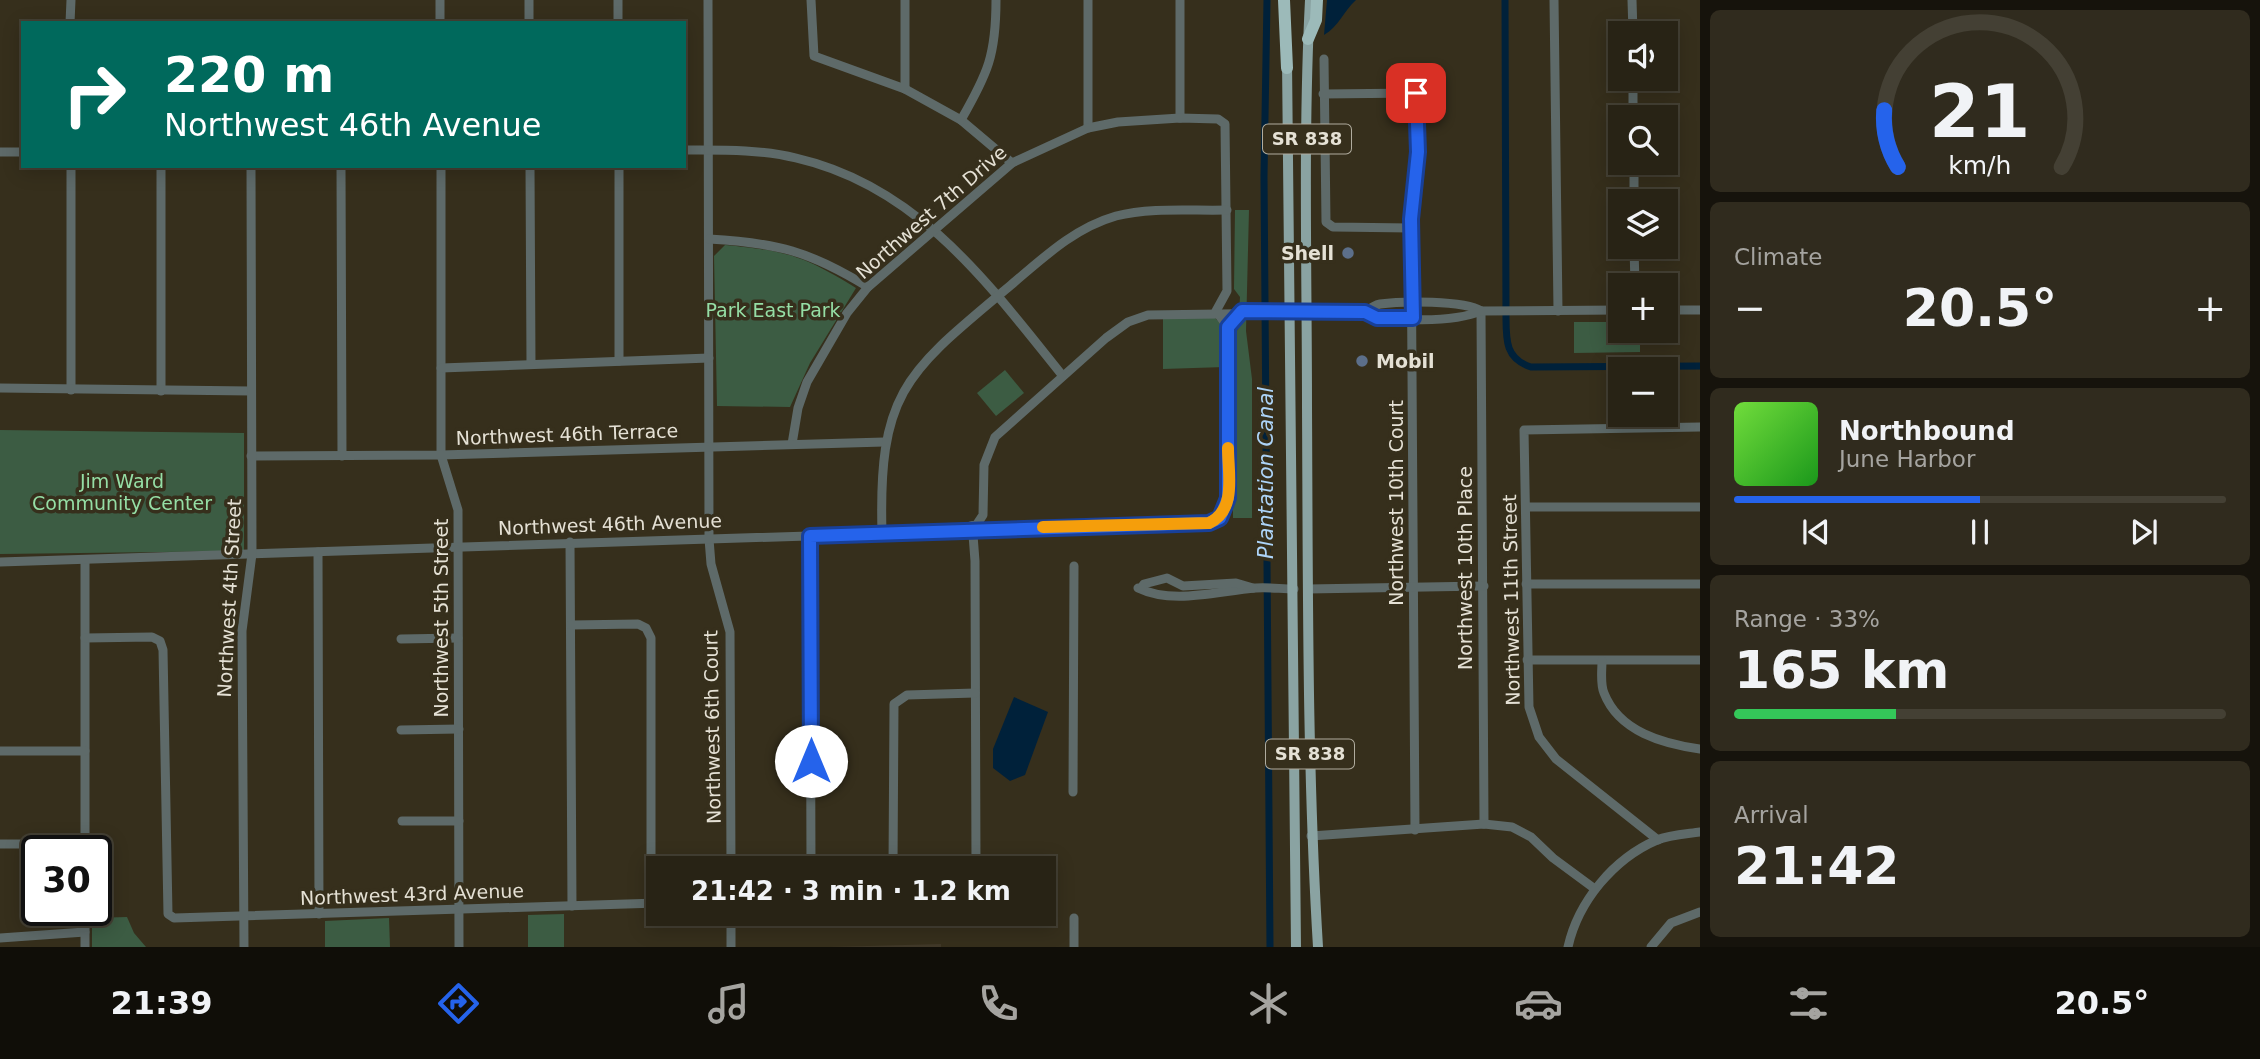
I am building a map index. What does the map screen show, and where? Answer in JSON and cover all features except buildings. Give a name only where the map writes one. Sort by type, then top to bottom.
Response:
[{"type":"highway","points":[[1284,0],[1287,68]]},
{"type":"highway","points":[[1308,39],[1316,20],[1317,0]]},
{"type":"main road","name":"SR 838","points":[[1290,0],[1287,68],[1296,947]]},
{"type":"main road","name":"SR 838","points":[[1310,0],[1308,603],[1311,836],[1318,947]]},
{"type":"main road","points":[[1294,569],[1308,589]]},
{"type":"main road","points":[[1294,589],[1302,592],[1308,603]]},
{"type":"main road","points":[[1293,807],[1311,836]]},
{"type":"street","points":[[70,21],[71,0]]},
{"type":"street","points":[[440,0],[440,21]]},
{"type":"street","points":[[529,0],[529,21]]},
{"type":"street","points":[[618,0],[618,21]]},
{"type":"street","name":"Northwest 6th Court","points":[[708,0],[709,539],[711,564],[730,632],[731,856]]},
{"type":"street","points":[[811,0],[814,55],[905,89],[961,120],[1012,163]]},
{"type":"street","points":[[905,0],[905,89]]},
{"type":"street","points":[[961,120],[990,68],[996,38],[996,0]]},
{"type":"street","points":[[1088,0],[1088,128]]},
{"type":"street","points":[[1180,0],[1180,118]]},
{"type":"street","points":[[1554,0],[1558,311]]},
{"type":"street","points":[[1632,0],[1633,21]]},
{"type":"street","points":[[1324,59],[1326,222],[1333,227],[1411,229]]},
{"type":"street","name":"Northwest 10th Court","points":[[1323,94],[1416,93],[1418,152],[1411,229],[1415,830]]},
{"type":"street","name":"Northwest 7th Drive","points":[[792,444],[798,408],[807,382],[847,313],[868,288],[1012,163],[1088,128],[1180,118],[1218,119],[1225,124],[1227,210]]},
{"type":"street","points":[[686,150],[766,152],[823,166],[874,186],[935,229],[997,297],[1062,375]]},
{"type":"street","points":[[0,152],[21,152]]},
{"type":"street","points":[[71,168],[71,390]]},
{"type":"street","points":[[161,168],[161,391]]},
{"type":"street","name":"Northwest 4th Street","points":[[244,947],[242,631],[252,554],[251,168]]},
{"type":"street","points":[[341,168],[342,456]]},
{"type":"street","name":"Northwest 5th Street","points":[[441,168],[442,455],[458,510],[459,947]]},
{"type":"street","points":[[530,168],[531,364]]},
{"type":"street","points":[[619,168],[619,361]]},
{"type":"street","points":[[882,533],[880,479],[884,442],[904,390],[919,366],[936,348],[1079,230],[1117,216],[1227,210],[1227,291],[1216,312]]},
{"type":"street","points":[[709,239],[777,245],[808,254],[868,288]]},
{"type":"street","points":[[1227,291],[1243,311]]},
{"type":"street","points":[[1365,312],[1378,304],[1455,304],[1473,306],[1481,311]]},
{"type":"street","points":[[968,529],[977,524],[983,515],[982,474],[995,437],[1062,375],[1128,322],[1148,315],[1289,311],[1365,312],[1377,318],[1413,318],[1472,315],[1481,311],[1608,310]]},
{"type":"street","points":[[1678,310],[1700,310]]},
{"type":"street","points":[[1228,327],[1243,311]]},
{"type":"street","name":"Northwest 10th Place","points":[[1481,311],[1484,824]]},
{"type":"street","points":[[968,529],[986,531],[1005,528],[1209,523],[1220,518],[1228,498],[1228,327],[1216,312]]},
{"type":"street","points":[[442,368],[709,358]]},
{"type":"street","points":[[0,388],[251,391]]},
{"type":"street","name":"Northwest 11th Street","points":[[1658,840],[1583,784],[1556,760],[1539,737],[1529,707],[1524,430],[1700,427]]},
{"type":"street","name":"Northwest 46th Terrace","points":[[251,456],[442,455],[884,442]]},
{"type":"street","points":[[1526,507],[1700,507]]},
{"type":"street","points":[[983,515],[991,525],[1005,528]]},
{"type":"street","points":[[968,529],[974,546]]},
{"type":"street","name":"Northwest 46th Avenue","points":[[0,562],[968,529]]},
{"type":"street","points":[[976,856],[974,546],[977,537],[986,531]]},
{"type":"street","points":[[810,536],[811,856]]},
{"type":"street","points":[[570,542],[572,906]]},
{"type":"street","points":[[317,552],[319,914]]},
{"type":"street","points":[[85,561],[85,835]]},
{"type":"street","points":[[1073,792],[1074,566]]},
{"type":"street","points":[[1254,588],[1236,583],[1183,586],[1167,578],[1157,583],[1144,584],[1140,588],[1172,598],[1183,594],[1223,594],[1254,588],[1294,589]]},
{"type":"street","points":[[1157,583],[1157,595]]},
{"type":"street","points":[[1526,584],[1700,584]]},
{"type":"street","points":[[1308,589],[1394,590],[1413,585],[1484,586]]},
{"type":"street","points":[[571,625],[638,624],[646,628],[651,638],[654,856]]},
{"type":"street","name":"Northwest 43rd Avenue","points":[[85,638],[152,637],[160,641],[163,650],[168,914],[182,920],[646,903]]},
{"type":"street","points":[[401,639],[458,638]]},
{"type":"street","points":[[1527,660],[1700,660]]},
{"type":"street","points":[[1602,660],[1603,692],[1621,716],[1636,729],[1665,744],[1700,749]]},
{"type":"street","points":[[893,856],[892,710],[896,700],[907,695],[975,694]]},
{"type":"street","points":[[401,730],[459,729]]},
{"type":"street","points":[[0,751],[85,751]]},
{"type":"street","points":[[402,821],[459,821]]},
{"type":"street","points":[[1311,836],[1484,824],[1512,827],[1531,837],[1595,889]]},
{"type":"street","points":[[1567,947],[1581,910],[1595,889],[1616,868],[1658,840],[1700,832]]},
{"type":"street","points":[[0,844],[21,845]]},
{"type":"street","points":[[1650,947],[1671,923],[1700,912]]},
{"type":"street","points":[[1074,918],[1074,947]]},
{"type":"street","points":[[85,926],[85,947]]},
{"type":"street","points":[[731,926],[731,947]]},
{"type":"street","points":[[0,938],[29,938],[48,932],[85,932]]},
{"type":"shaded area","points":[[941,944],[941,947],[829,947]]},
{"type":"green space","points":[[1235,210],[1249,210],[1246,331],[1252,379],[1252,518],[1233,518],[1233,341],[1238,328],[1240,297],[1234,289]]},
{"type":"green space","name":"Park East Park","points":[[725,245],[794,256],[822,268],[856,288],[810,363],[790,407],[717,406],[714,256]]},
{"type":"green space","points":[[1208,312],[1224,326],[1225,367],[1163,369],[1163,318]]},
{"type":"green space","points":[[1574,322],[1608,322],[1608,343],[1640,343],[1640,352],[1574,353]]},
{"type":"green space","points":[[1005,370],[1024,393],[996,416],[977,393]]},
{"type":"green space","name":"Jim Ward Community Center","points":[[0,430],[244,433],[244,551],[0,554]]},
{"type":"green space","points":[[564,914],[564,947],[528,947],[528,915]]},
{"type":"green space","points":[[112,917],[127,917],[134,933],[146,947],[92,947],[92,926],[112,926]]},
{"type":"green space","points":[[389,918],[390,947],[325,947],[325,921]]},
{"type":"water","points":[[1327,0],[1356,0],[1324,35]]},
{"type":"water","points":[[1014,697],[1048,712],[1025,775],[1010,781],[993,768],[993,749]]},
{"type":"waterway","name":"Plantation Canal","points":[[1267,0],[1264,176],[1270,947]]},
{"type":"waterway","points":[[1505,0],[1506,326],[1507,342],[1512,354],[1531,367],[1700,366]]},
{"type":"slow traffic","points":[[1043,527],[1209,523],[1220,518],[1226,509],[1228,448]]},
{"type":"place","name":"Shell","points":[[1348,253]]},
{"type":"place","name":"Mobil","points":[[1362,361]]},
{"type":"route","points":[[811,761],[810,536],[1209,523],[1220,518],[1226,509],[1228,498],[1228,327],[1233,320],[1242,311],[1365,312],[1377,318],[1413,318],[1411,219],[1418,152],[1416,93]]}]
